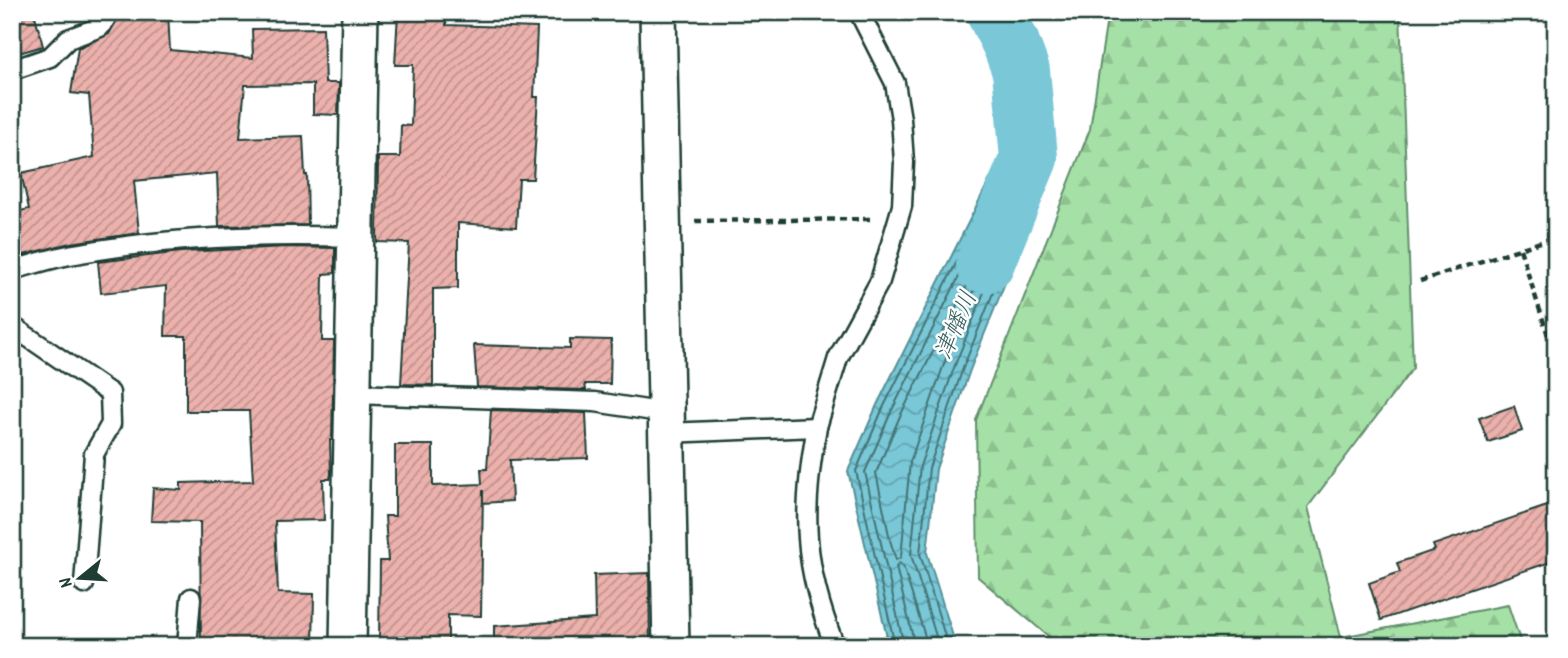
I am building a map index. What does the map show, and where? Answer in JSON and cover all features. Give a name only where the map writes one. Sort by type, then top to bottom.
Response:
[{"type":"street","points":[[348,646],[360,12]]},
{"type":"street","points":[[658,12],[671,646]]},
{"type":"lane","points":[[12,70],[50,57],[68,39],[100,27],[110,12]]},
{"type":"lane","points":[[835,646],[818,600],[806,531],[808,474],[817,427],[838,358],[880,281],[899,219],[904,162],[895,82],[859,12]]},
{"type":"lane","points":[[12,270],[79,253],[219,237],[288,234],[355,237]]},
{"type":"lane","points":[[12,327],[110,393],[111,424],[94,454],[84,584]]},
{"type":"lane","points":[[352,394],[595,402],[666,423],[817,427]]},
{"type":"lane","points":[[187,646],[191,598]]},
{"type":"path","points":[[663,222],[899,219]]},
{"type":"path","points":[[1420,281],[1556,237]]},
{"type":"path","points":[[1520,249],[1556,360]]},
{"type":"green space","points":[[1108,12],[1400,12],[1413,368],[1308,507],[1341,637],[1508,605],[1522,646],[1060,646],[978,577],[976,420],[1090,129]]},
{"type":"water","points":[[992,175],[1037,203],[970,370],[936,469],[927,553],[956,646],[889,646],[848,471],[877,405]]},
{"type":"building","points":[[12,12],[34,12],[43,46],[12,55]]},
{"type":"building","points":[[121,12],[168,12],[170,50],[253,58],[252,29],[323,28],[325,83],[339,83],[338,115],[313,114],[313,84],[245,85],[240,138],[303,136],[308,225],[219,226],[217,173],[134,181],[139,233],[70,243],[12,258],[12,213],[29,209],[21,173],[94,157],[89,95],[71,93],[78,48],[109,34]]},
{"type":"building","points":[[398,12],[446,15],[446,25],[537,28],[534,97],[538,97],[533,179],[519,179],[516,227],[458,223],[458,288],[433,289],[433,385],[401,384],[409,243],[377,242],[378,157],[400,157],[401,125],[411,126],[413,65],[395,65]]},
{"type":"building","points":[[287,247],[335,248],[335,273],[323,274],[322,341],[334,341],[331,474],[330,479],[323,479],[324,520],[275,521],[278,593],[314,594],[313,646],[201,646],[200,522],[151,521],[153,488],[181,490],[181,483],[253,481],[249,411],[186,411],[186,336],[165,336],[166,286],[101,293],[98,262],[181,252]]},
{"type":"building","points":[[570,339],[611,340],[610,384],[585,384],[586,390],[477,387],[474,345],[570,348]]},
{"type":"building","points":[[1514,406],[1522,431],[1488,442],[1479,418]]},
{"type":"building","points":[[491,410],[586,413],[588,458],[510,460],[512,501],[483,503],[483,490],[481,616],[448,615],[448,645],[379,643],[380,561],[388,561],[385,516],[395,516],[395,445],[433,445],[433,486],[482,484],[481,469],[487,469]]},
{"type":"building","points":[[1556,503],[1556,560],[1381,620],[1369,583],[1400,572],[1397,563],[1435,550],[1433,545]]},
{"type":"building","points":[[649,573],[650,646],[494,646],[494,626],[595,619],[594,575]]},
{"type":"waterway","name":"津幡川","points":[[985,264],[1029,158],[1021,71],[995,12]]}]
